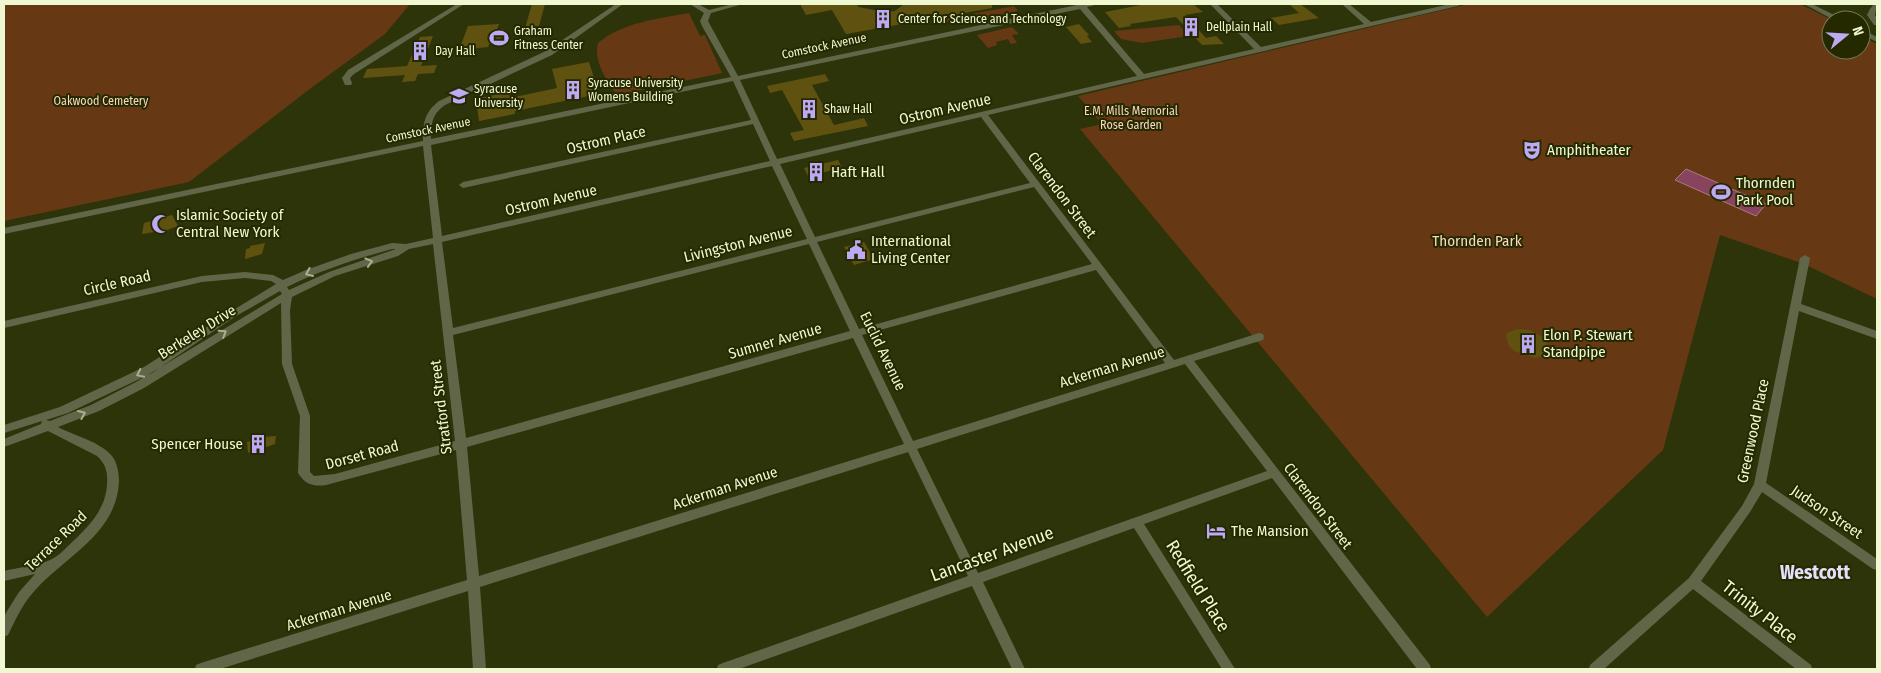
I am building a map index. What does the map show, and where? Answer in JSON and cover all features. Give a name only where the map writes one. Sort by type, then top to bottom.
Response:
[{"type":"street","points":[[348,83],[346,78],[351,72],[461,4]]},
{"type":"street","name":"Stratford Street","points":[[480,669],[461,444],[426,124],[433,110],[442,103],[549,53],[620,4]]},
{"type":"street","points":[[693,4],[707,14],[740,4]]},
{"type":"street","name":"Comstock Avenue","points":[[4,231],[1093,4]]},
{"type":"street","points":[[1213,4],[1259,50]]},
{"type":"street","points":[[1345,4],[1369,24]]},
{"type":"street","name":"Ostrom Avenue","points":[[439,240],[1458,4]]},
{"type":"street","points":[[1807,4],[1821,11]]},
{"type":"street","points":[[1081,5],[1142,77]]},
{"type":"street","points":[[1877,5],[1871,15],[1877,23]]},
{"type":"street","name":"Euclid Avenue","points":[[707,14],[704,21],[735,78],[856,333],[1020,669]]},
{"type":"street","name":"Clarendon Street","points":[[983,114],[1034,184],[1172,364]]},
{"type":"street","name":"Ostrom Place","points":[[463,185],[755,121]]},
{"type":"street","name":"Livingston Avenue","points":[[448,333],[1034,184]]},
{"type":"street","name":"Berkeley Drive","points":[[4,429],[39,419],[82,402],[148,370],[233,314],[285,290],[395,254],[406,247],[439,240]]},
{"type":"street","name":"Greenwood Place","points":[[1595,669],[1693,582],[1746,509],[1760,485],[1805,258]]},
{"type":"street","name":"Sumner Avenue","points":[[461,444],[1097,266]]},
{"type":"street","name":"Circle Road","points":[[4,324],[202,279],[237,275],[273,278],[279,280],[285,290]]},
{"type":"street","name":"Berkeley Drive","points":[[4,443],[95,408],[140,385],[254,313],[285,290]]},
{"type":"street","name":"Dorset Road","points":[[285,290],[288,364],[305,416],[304,473],[307,480],[314,483],[335,479],[461,444]]},
{"type":"street","points":[[1796,306],[1877,334]]},
{"type":"street","name":"Ackerman Avenue","points":[[201,669],[1259,337]]},
{"type":"street","name":"Clarendon Street","points":[[1188,360],[1425,669]]},
{"type":"street","name":"Terrace Road","points":[[4,630],[28,590],[102,518],[113,492],[113,478],[108,459],[104,455],[87,444],[49,427],[39,419]]},
{"type":"street","name":"Lancaster Avenue","points":[[723,669],[1274,473]]},
{"type":"street","name":"Judson Street","points":[[1760,485],[1877,564]]},
{"type":"street","name":"Redfield Place","points":[[1136,521],[1229,669]]},
{"type":"street","points":[[4,576],[56,563]]},
{"type":"street","name":"Trinity Place","points":[[1693,582],[1806,669]]},
{"type":"green space","name":"Oakwood Cemetery","points":[[4,4],[410,4],[385,34],[189,182],[4,221]]},
{"type":"green space","name":"Thornden Park","points":[[1469,4],[1800,4],[1821,14],[1821,60],[1871,60],[1871,41],[1877,44],[1877,299],[1804,264],[1720,235],[1663,450],[1487,617],[1080,129],[1102,124],[1078,96]]},
{"type":"green space","points":[[1014,6],[1018,11],[968,22],[930,22]]},
{"type":"green space","points":[[689,13],[700,36],[705,35],[722,73],[617,95],[605,77],[599,63],[597,56],[598,43],[607,36],[641,22]]},
{"type":"green space","points":[[1179,25],[1188,36],[1142,43],[1121,39],[1114,31]]},
{"type":"green space","points":[[1012,27],[1019,34],[1012,35],[1017,43],[1011,44],[1008,39],[996,42],[997,45],[988,48],[977,35]]},
{"type":"shaded area","name":"Thornden Park Pool","points":[[1686,169],[1766,204],[1756,216],[1675,180]]},
{"type":"building","points":[[532,4],[545,4],[539,26],[525,28]]},
{"type":"building","points":[[800,4],[856,4],[859,7],[884,12],[895,11],[904,4],[992,4],[992,8],[846,34],[832,10],[806,15]]},
{"type":"building","points":[[1146,4],[1193,4],[1203,12],[1185,15],[1206,38],[1216,36],[1224,44],[1202,45],[1176,17],[1130,24],[1131,26],[1119,28],[1105,12]]},
{"type":"building","points":[[1289,4],[1300,4],[1319,18],[1279,25],[1271,18],[1299,13]]},
{"type":"building","points":[[499,24],[497,29],[504,29],[500,43],[489,44],[488,47],[459,50],[468,26]]},
{"type":"building","points":[[1079,24],[1089,35],[1087,36],[1092,42],[1081,44],[1066,27]]},
{"type":"building","name":"Day Hall","points":[[433,36],[421,66],[437,65],[434,73],[418,74],[415,81],[402,82],[405,75],[363,78],[367,69],[407,66],[420,37]]},
{"type":"building","name":"Syracuse University Womens Building","points":[[589,62],[599,94],[515,111],[515,114],[479,121],[476,99],[509,92],[510,98],[557,88],[552,69]]},
{"type":"building","name":"Shaw Hall","points":[[825,74],[829,81],[812,85],[834,125],[864,118],[868,126],[794,141],[790,133],[804,130],[782,90],[770,93],[767,86]]},
{"type":"building","name":"Haft Hall","points":[[838,160],[842,168],[808,176],[804,168]]},
{"type":"building","name":"Islamic Society of Central New York","points":[[172,215],[178,226],[167,230],[142,234],[144,223]]},
{"type":"building","points":[[864,242],[874,259],[854,265],[844,247]]},
{"type":"building","points":[[265,243],[262,254],[245,259],[246,249],[250,248],[250,246]]},
{"type":"building","name":"Elon P. Stewart Standpipe","points":[[1517,329],[1530,330],[1543,337],[1549,347],[1546,355],[1535,358],[1514,351],[1509,346],[1506,337],[1507,333]]},
{"type":"building","name":"Spencer House","points":[[263,435],[263,437],[276,436],[275,444],[248,453],[247,442]]},
{"type":"place","name":"Center for Science and Technology","points":[[883,19]]},
{"type":"place","name":"Dellplain Hall","points":[[1191,27]]},
{"type":"place","name":"Graham Fitness Center","points":[[499,38]]},
{"type":"place","name":"Day Hall","points":[[420,51]]},
{"type":"place","name":"Syracuse University Womens Building","points":[[573,90]]},
{"type":"place","name":"Syracuse University","points":[[459,96]]},
{"type":"place","name":"Shaw Hall","points":[[809,109]]},
{"type":"place","name":"Amphitheater","points":[[1532,150]]},
{"type":"place","name":"Haft Hall","points":[[816,172]]},
{"type":"place","name":"Thornden Park Pool","points":[[1721,192]]},
{"type":"place","name":"Islamic Society of Central New York","points":[[161,224]]},
{"type":"place","name":"International Living Center","points":[[856,250]]},
{"type":"place","name":"Elon P. Stewart Standpipe","points":[[1528,344]]},
{"type":"place","name":"Spencer House","points":[[258,444]]},
{"type":"place","name":"The Mansion","points":[[1216,531]]},
{"type":"district","name":"Westcott","points":[[1815,572]]},
{"type":"park label","name":"E.M. Mills Memorial Rose Garden","points":[[1131,118]]}]
